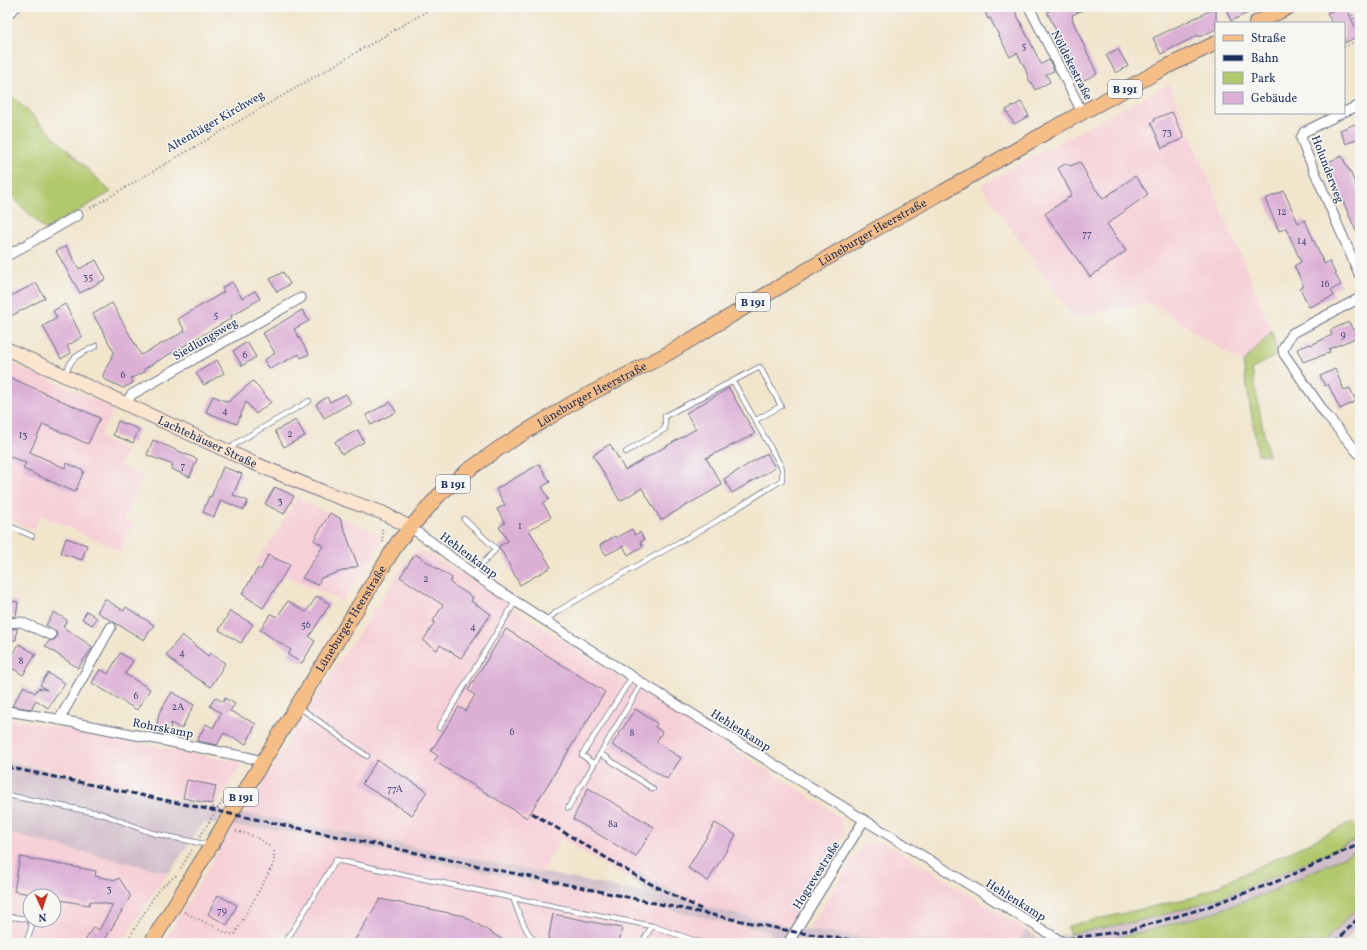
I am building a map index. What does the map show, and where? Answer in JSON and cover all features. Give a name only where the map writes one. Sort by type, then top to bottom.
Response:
[{"type":"main road","points":[[1258,22],[1289,7]]},
{"type":"main road","name":"Lüneburger Heerstraße","points":[[151,943],[396,547],[445,490],[467,471],[508,443],[574,402],[667,354],[879,227],[1082,112],[1168,66],[1215,43]]},
{"type":"street","points":[[7,15],[16,7]]},
{"type":"street","name":"Nöldekestraße","points":[[1028,7],[1082,112]]},
{"type":"street","name":"Holunderweg","points":[[1345,111],[1360,105]]},
{"type":"street","name":"Holunderweg","points":[[1339,114],[1304,132],[1301,138],[1360,276]]},
{"type":"street","points":[[7,256],[78,215]]},
{"type":"street","name":"Siedlungsweg","points":[[126,405],[131,395],[300,298]]},
{"type":"street","points":[[1360,298],[1291,334],[1283,349],[1284,354],[1327,416],[1356,442],[1360,455]]},
{"type":"street","name":"Lachtehäuser Straße","points":[[7,350],[228,451],[321,491],[392,517],[411,528]]},
{"type":"street","name":"Hehlenkamp","points":[[411,528],[514,602],[632,677],[1064,943]]},
{"type":"street","points":[[7,622],[20,622],[51,635]]},
{"type":"street","points":[[59,720],[111,627]]},
{"type":"street","name":"Rohrskamp","points":[[7,711],[251,758],[263,762]]},
{"type":"street","name":"Hogrevestraße","points":[[788,943],[864,820]]},
{"type":"lane","points":[[64,376],[75,357],[96,346]]},
{"type":"lane","points":[[626,452],[665,429],[666,416],[760,367],[781,406],[756,420]]},
{"type":"lane","points":[[545,621],[558,611],[588,593],[715,522],[782,480],[782,468],[733,381]]},
{"type":"lane","points":[[228,451],[238,442],[309,401]]},
{"type":"lane","points":[[464,519],[496,549],[473,574]]},
{"type":"lane","points":[[7,525],[32,536]]},
{"type":"lane","points":[[440,728],[514,602]]},
{"type":"lane","points":[[594,764],[582,756],[632,677]]},
{"type":"lane","points":[[568,808],[642,683]]},
{"type":"lane","points":[[298,706],[367,756]]},
{"type":"lane","points":[[601,754],[653,789]]},
{"type":"lane","points":[[7,795],[102,814],[152,833],[211,846]]},
{"type":"lane","points":[[285,943],[336,860],[652,926],[702,943]]},
{"type":"lane","points":[[513,898],[532,940],[537,943]]},
{"type":"lane","points":[[7,921],[12,917],[28,919],[32,926],[26,943]]},
{"type":"lane","points":[[642,943],[652,926]]},
{"type":"path","name":"Altenhäger Kirchweg","points":[[78,215],[434,7]]},
{"type":"path","points":[[1348,7],[1360,31]]},
{"type":"path","points":[[1345,46],[1360,39]]},
{"type":"path","points":[[381,546],[383,543],[382,529],[392,517]]},
{"type":"path","points":[[126,943],[158,890],[177,875],[230,789]]},
{"type":"path","points":[[174,906],[229,934],[235,934],[274,863],[274,851],[266,842],[255,836],[222,828]]},
{"type":"shaded area","points":[[1169,84],[1272,331],[1243,363],[1151,303],[1074,317],[981,186],[1028,159]]},
{"type":"shaded area","points":[[7,361],[114,408],[99,438],[126,450],[119,465],[144,475],[123,520],[133,525],[119,550],[41,515],[34,530],[7,518]]},
{"type":"shaded area","points":[[297,497],[308,504],[380,534],[379,547],[342,601],[255,563],[275,535]]},
{"type":"shaded area","points":[[420,551],[433,556],[648,696],[828,808],[840,818],[843,831],[840,840],[789,926],[705,907],[655,882],[639,871],[631,880],[561,839],[542,872],[287,821],[244,814],[313,701],[413,552]]},
{"type":"shaded area","points":[[7,718],[242,763],[216,806],[7,760]]},
{"type":"shaded area","points":[[7,761],[212,808],[287,821],[649,894],[631,880],[639,870],[655,882],[705,907],[808,930],[897,941],[968,943],[824,943],[785,936],[779,943],[768,941],[771,932],[650,906],[284,831],[203,823],[169,873],[7,833]]},
{"type":"shaded area","points":[[234,826],[284,831],[771,932],[768,941],[769,943],[163,943]]},
{"type":"shaded area","points":[[7,833],[169,873],[155,889],[122,943],[7,943]]},
{"type":"shaded area","points":[[1360,838],[1360,849],[1272,891],[1209,914],[1130,935],[1080,943],[983,943],[1020,940],[1026,930],[1038,938],[1069,934],[1115,926],[1191,907],[1268,880]]},
{"type":"shaded area","points":[[873,842],[884,843],[924,866],[1026,930],[1020,940],[983,943],[897,941],[808,930],[861,847],[865,844]]},
{"type":"shaded area","points":[[1360,905],[1360,924],[1343,943],[1325,943],[1330,936]]},
{"type":"green space","points":[[7,91],[111,192],[45,230],[7,192]]},
{"type":"green space","points":[[1272,331],[1277,355],[1252,369],[1268,456],[1258,454],[1243,363]]},
{"type":"green space","points":[[1353,822],[1360,838],[1234,893],[1161,915],[1100,929],[1069,934],[1068,926],[1194,897]]},
{"type":"green space","points":[[1360,849],[1360,905],[1325,943],[1080,943],[1130,935],[1209,914],[1272,891]]},
{"type":"building","points":[[990,7],[1013,7],[1041,64],[1049,60],[1054,71],[1046,74],[1050,82],[1035,90],[1017,53],[1010,57],[990,18],[988,19],[984,10]]},
{"type":"building","points":[[1058,7],[1090,7],[1072,15],[1072,19],[1097,74],[1080,82],[1047,12]]},
{"type":"building","points":[[1225,7],[1260,7],[1231,21]]},
{"type":"building","points":[[1341,7],[1346,7],[1359,36],[1345,43],[1345,22],[1332,22],[1327,13]]},
{"type":"building","points":[[1216,8],[1215,29],[1199,37],[1198,35],[1161,54],[1153,38]]},
{"type":"building","points":[[1118,49],[1128,66],[1116,73],[1106,55]]},
{"type":"building","points":[[1021,102],[1029,116],[1014,124],[1006,110]]},
{"type":"building","points":[[1172,112],[1184,138],[1162,148],[1151,123],[1155,121],[1154,119]]},
{"type":"building","points":[[1355,124],[1360,137],[1346,144],[1340,130]]},
{"type":"building","points":[[1342,156],[1360,195],[1360,240],[1326,163]]},
{"type":"building","points":[[1080,162],[1087,175],[1086,176],[1103,199],[1135,176],[1148,194],[1107,224],[1126,251],[1090,277],[1045,214],[1072,195],[1058,168],[1067,163],[1070,166]]},
{"type":"building","points":[[1284,191],[1298,223],[1305,220],[1324,264],[1329,261],[1341,285],[1331,290],[1334,296],[1309,307],[1300,288],[1304,286],[1294,266],[1301,262],[1286,228],[1279,231],[1265,199]]},
{"type":"building","points":[[66,246],[79,269],[96,260],[106,279],[80,293],[56,251]]},
{"type":"building","points":[[283,272],[290,284],[277,292],[270,279]]},
{"type":"building","points":[[232,282],[242,298],[255,291],[260,299],[231,316],[232,318],[144,369],[145,372],[131,378],[133,383],[123,388],[104,379],[103,375],[114,352],[93,314],[112,303],[141,355],[185,331],[178,319],[224,292],[222,288]]},
{"type":"building","points":[[36,283],[45,298],[7,318],[7,298]]},
{"type":"building","points":[[65,304],[82,337],[67,346],[71,353],[61,359],[43,326],[57,318],[53,311]]},
{"type":"building","points":[[302,310],[309,321],[294,329],[309,354],[301,358],[299,354],[270,369],[264,360],[275,353],[263,333]]},
{"type":"building","points":[[1349,322],[1353,330],[1360,329],[1360,336],[1329,349],[1330,352],[1303,362],[1297,349],[1310,344],[1311,345],[1332,335],[1330,330]]},
{"type":"building","points":[[247,342],[256,357],[242,366],[233,351]]},
{"type":"building","points":[[217,360],[224,373],[204,385],[196,373]]},
{"type":"building","points":[[1335,369],[1344,390],[1350,388],[1356,401],[1340,409],[1328,384],[1325,386],[1320,376]]},
{"type":"building","points":[[7,376],[100,418],[88,444],[43,424],[30,452],[65,468],[67,463],[84,471],[75,492],[23,469],[26,463],[7,455]]},
{"type":"building","points":[[253,381],[271,402],[256,414],[246,402],[237,424],[206,412],[213,396],[228,402]]},
{"type":"building","points":[[729,388],[755,434],[706,458],[722,485],[661,520],[642,488],[620,501],[593,455],[610,444],[625,470],[696,429],[686,413]]},
{"type":"building","points":[[346,394],[351,403],[324,418],[316,404],[327,397],[330,402]]},
{"type":"building","points":[[390,402],[396,412],[371,425],[366,415]]},
{"type":"building","points":[[296,420],[305,436],[284,447],[275,431]]},
{"type":"building","points":[[118,421],[139,429],[133,443],[113,435]]},
{"type":"building","points":[[358,430],[364,442],[342,454],[335,442]]},
{"type":"building","points":[[153,440],[197,459],[190,477],[171,469],[173,465],[147,455]]},
{"type":"building","points":[[767,453],[775,468],[732,493],[724,479]]},
{"type":"building","points":[[539,464],[550,482],[542,487],[549,499],[543,503],[551,517],[529,530],[551,567],[520,585],[499,546],[508,541],[499,527],[505,523],[497,509],[505,505],[496,489]]},
{"type":"building","points":[[223,467],[242,474],[233,495],[248,501],[244,510],[221,500],[214,517],[203,512],[209,496],[211,497]]},
{"type":"building","points":[[275,487],[294,496],[284,514],[265,504]]},
{"type":"building","points":[[330,513],[340,518],[358,566],[321,578],[318,585],[302,578],[323,546],[314,540]]},
{"type":"building","points":[[632,529],[635,535],[640,532],[644,540],[640,542],[643,546],[628,555],[623,546],[606,555],[600,545],[615,536],[616,538]]},
{"type":"building","points":[[66,538],[87,545],[82,560],[61,553]]},
{"type":"building","points":[[415,554],[452,578],[450,583],[473,597],[471,601],[491,614],[461,658],[440,645],[437,650],[423,641],[435,622],[433,621],[443,605],[400,577]]},
{"type":"building","points":[[268,555],[290,565],[263,608],[242,594],[258,568],[261,570]]},
{"type":"building","points":[[317,596],[330,604],[309,637],[315,641],[302,663],[288,655],[291,650],[260,630],[271,614],[277,617],[288,601],[306,612]]},
{"type":"building","points":[[105,599],[124,611],[126,607],[154,625],[144,640],[97,612]]},
{"type":"building","points":[[7,600],[18,602],[16,616],[7,617]]},
{"type":"building","points":[[87,611],[97,618],[92,625],[82,619]]},
{"type":"building","points":[[230,611],[253,624],[241,643],[219,630]]},
{"type":"building","points":[[54,612],[67,620],[63,627],[93,647],[78,668],[45,646],[49,641],[54,640],[57,637],[56,631],[46,625]]},
{"type":"building","points":[[17,628],[16,640],[7,640],[7,629]]},
{"type":"building","points":[[506,629],[605,692],[527,818],[434,761],[438,756],[431,751],[459,707],[466,711],[475,695],[468,690]]},
{"type":"building","points":[[182,635],[208,656],[210,653],[225,663],[211,687],[182,669],[166,655]]},
{"type":"building","points":[[19,644],[36,654],[23,675],[7,665]]},
{"type":"building","points":[[120,653],[133,661],[125,674],[150,689],[137,710],[92,683],[100,669],[108,674]]},
{"type":"building","points":[[48,673],[65,683],[48,708],[36,700],[31,709],[12,706],[24,686],[35,693],[38,688],[47,690],[40,685]]},
{"type":"building","points":[[172,692],[194,705],[181,729],[171,723],[169,735],[155,733],[159,713]]},
{"type":"building","points":[[215,697],[223,702],[225,698],[235,704],[230,711],[256,724],[246,744],[224,733],[217,745],[197,741],[206,724],[213,728],[221,713],[210,706]]},
{"type":"building","points":[[635,709],[657,723],[655,727],[662,732],[656,742],[681,758],[667,779],[612,745]]},
{"type":"building","points":[[377,760],[427,791],[412,815],[362,784]]},
{"type":"building","points":[[187,780],[216,786],[212,804],[183,798]]},
{"type":"building","points":[[588,788],[654,827],[636,857],[573,819]]},
{"type":"building","points":[[715,823],[736,835],[708,881],[688,868]]},
{"type":"building","points":[[20,857],[96,871],[95,876],[116,880],[119,878],[130,897],[103,943],[84,943],[93,927],[99,930],[113,905],[90,901],[89,905],[62,900],[62,888],[22,888],[22,893],[14,891]]},
{"type":"building","points":[[218,895],[237,905],[227,925],[208,914]]},
{"type":"building","points":[[380,899],[464,916],[508,943],[353,943]]},
{"type":"building","points":[[553,914],[622,928],[619,943],[562,943],[548,940]]},
{"type":"railway","points":[[7,767],[795,932],[875,943]]},
{"type":"railway","points":[[532,813],[643,880],[701,909]]},
{"type":"railway","points":[[1023,943],[1059,940],[1130,930],[1201,909],[1278,881],[1360,844]]},
{"type":"railway","points":[[1335,943],[1360,916]]}]
